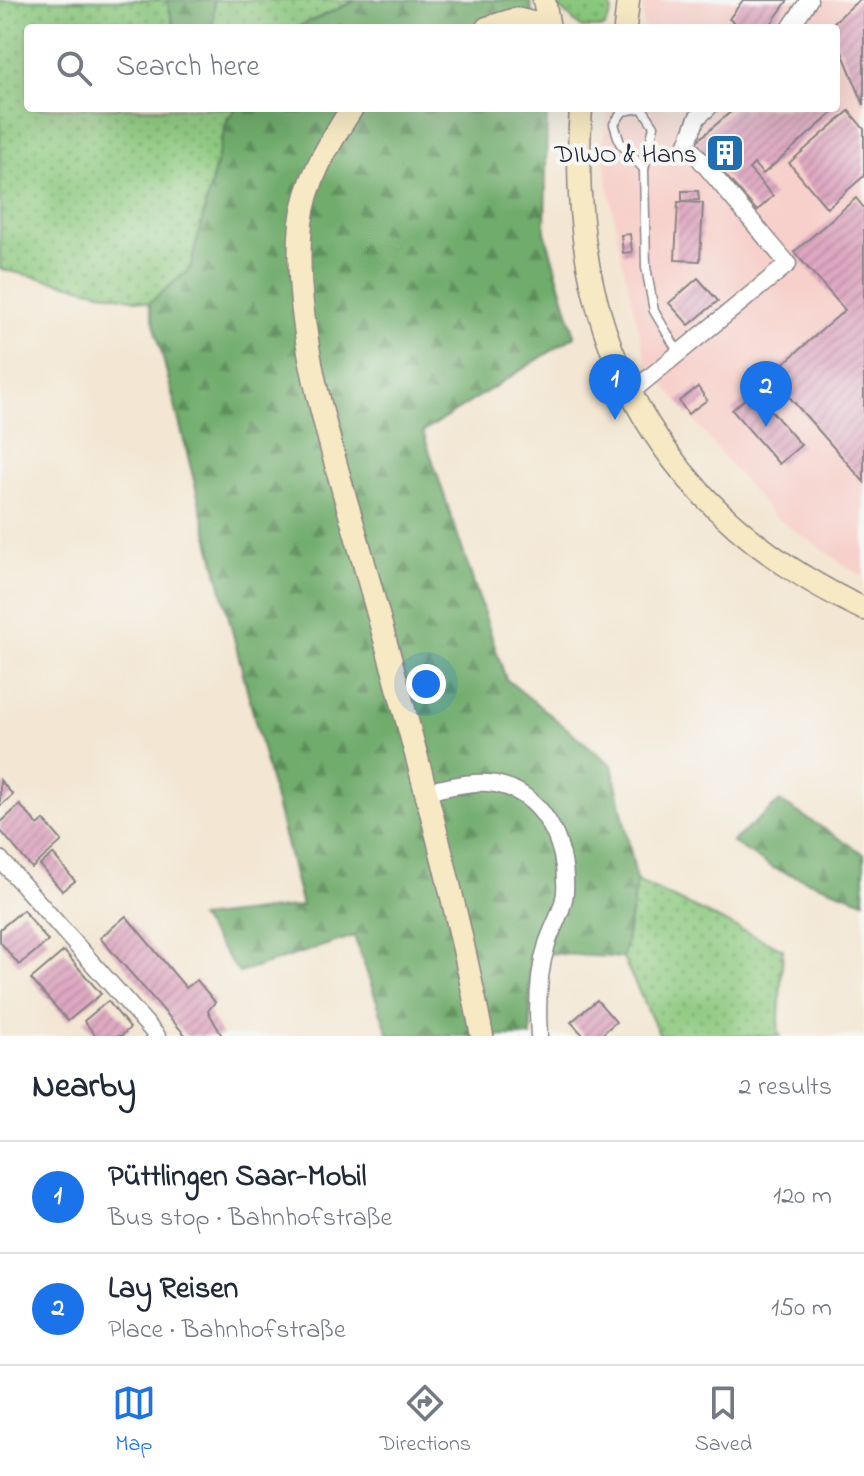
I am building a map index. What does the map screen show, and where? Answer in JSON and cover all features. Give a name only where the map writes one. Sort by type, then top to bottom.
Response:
[{"type":"street","points":[[544,0],[548,24]]},
{"type":"street","points":[[625,24],[628,0]]},
{"type":"street","points":[[793,24],[809,0]]},
{"type":"street","points":[[500,24],[516,19],[534,24]]},
{"type":"street","points":[[349,112],[316,165],[302,221],[299,286],[323,414],[458,911],[482,1036]]},
{"type":"street","points":[[581,112],[579,186],[585,247],[612,357],[663,451],[705,500],[759,547],[833,594],[864,609]]},
{"type":"street","points":[[630,393],[788,264],[687,144],[697,118],[704,112]]},
{"type":"street","points":[[427,791],[488,783],[517,791],[542,810],[561,845],[566,894],[546,947],[537,1007],[539,1036]]},
{"type":"street","points":[[0,859],[157,1036]]},
{"type":"lane","points":[[622,112],[614,124],[620,143],[644,169]]},
{"type":"lane","points":[[645,112],[654,126],[644,169],[646,267],[654,311],[680,355]]},
{"type":"shaded area","points":[[642,0],[864,0],[864,578],[772,515],[647,364],[621,255],[602,148],[607,112],[840,112],[840,24],[644,24]]},
{"type":"green space","points":[[0,0],[167,0],[173,24],[24,24],[24,112],[233,112],[227,120],[190,269],[149,303],[0,269]]},
{"type":"green space","points":[[167,0],[214,0],[213,24],[173,24]]},
{"type":"green space","points":[[213,0],[357,0],[305,24],[212,24]]},
{"type":"green space","points":[[357,0],[530,0],[534,24],[305,24]]},
{"type":"green space","points":[[559,0],[609,0],[612,12],[606,24],[577,24],[557,6]]},
{"type":"green space","points":[[233,112],[547,112],[545,232],[575,336],[423,432],[506,679],[612,765],[637,881],[623,958],[529,952],[531,1036],[389,1036],[354,936],[239,973],[199,918],[302,906],[149,303],[190,269],[227,120]]},
{"type":"green space","points":[[780,801],[864,854],[864,901],[773,868],[732,842]]},
{"type":"green space","points":[[637,881],[783,949],[778,1034],[782,1036],[660,1036],[623,958]]},
{"type":"building","points":[[743,0],[788,0],[771,24],[736,24],[729,19]]},
{"type":"building","points":[[859,0],[864,0],[864,105],[840,47],[840,24],[832,24]]},
{"type":"building","points":[[849,111],[864,129],[864,176],[827,208],[789,163]]},
{"type":"building","points":[[730,112],[834,112],[763,174],[754,164],[749,169],[773,196],[757,211],[696,142]]},
{"type":"building","points":[[682,191],[698,191],[699,200],[682,201]]},
{"type":"building","points":[[856,198],[864,208],[864,482],[770,375],[845,310],[794,252]]},
{"type":"building","points":[[678,202],[703,203],[700,261],[675,260]]},
{"type":"building","points":[[630,234],[632,252],[623,253],[621,235]]},
{"type":"building","points":[[698,278],[718,301],[689,325],[669,303]]},
{"type":"building","points":[[698,387],[707,400],[688,414],[679,401]]},
{"type":"building","points":[[754,391],[801,445],[779,464],[732,410]]},
{"type":"building","points":[[0,780],[13,795],[0,806]]},
{"type":"building","points":[[20,805],[38,825],[44,820],[62,841],[32,868],[0,830],[0,823]]},
{"type":"building","points":[[53,854],[75,881],[62,891],[40,865]]},
{"type":"building","points":[[23,910],[48,941],[19,965],[0,942],[0,929]]},
{"type":"building","points":[[126,916],[186,988],[197,980],[215,1002],[208,1011],[222,1036],[186,1036],[100,938]]},
{"type":"building","points":[[64,951],[101,994],[68,1021],[31,979]]},
{"type":"building","points":[[597,1000],[616,1022],[600,1036],[584,1036],[571,1022]]},
{"type":"building","points":[[108,1001],[130,1028],[121,1036],[96,1036],[84,1021]]},
{"type":"place","name":"DIWO & Hans","points":[[725,153]]},
{"type":"place","name":"Püttlingen Saar-Mobil","points":[[615,420]]},
{"type":"place","name":"Lay Reisen","points":[[766,427]]}]
